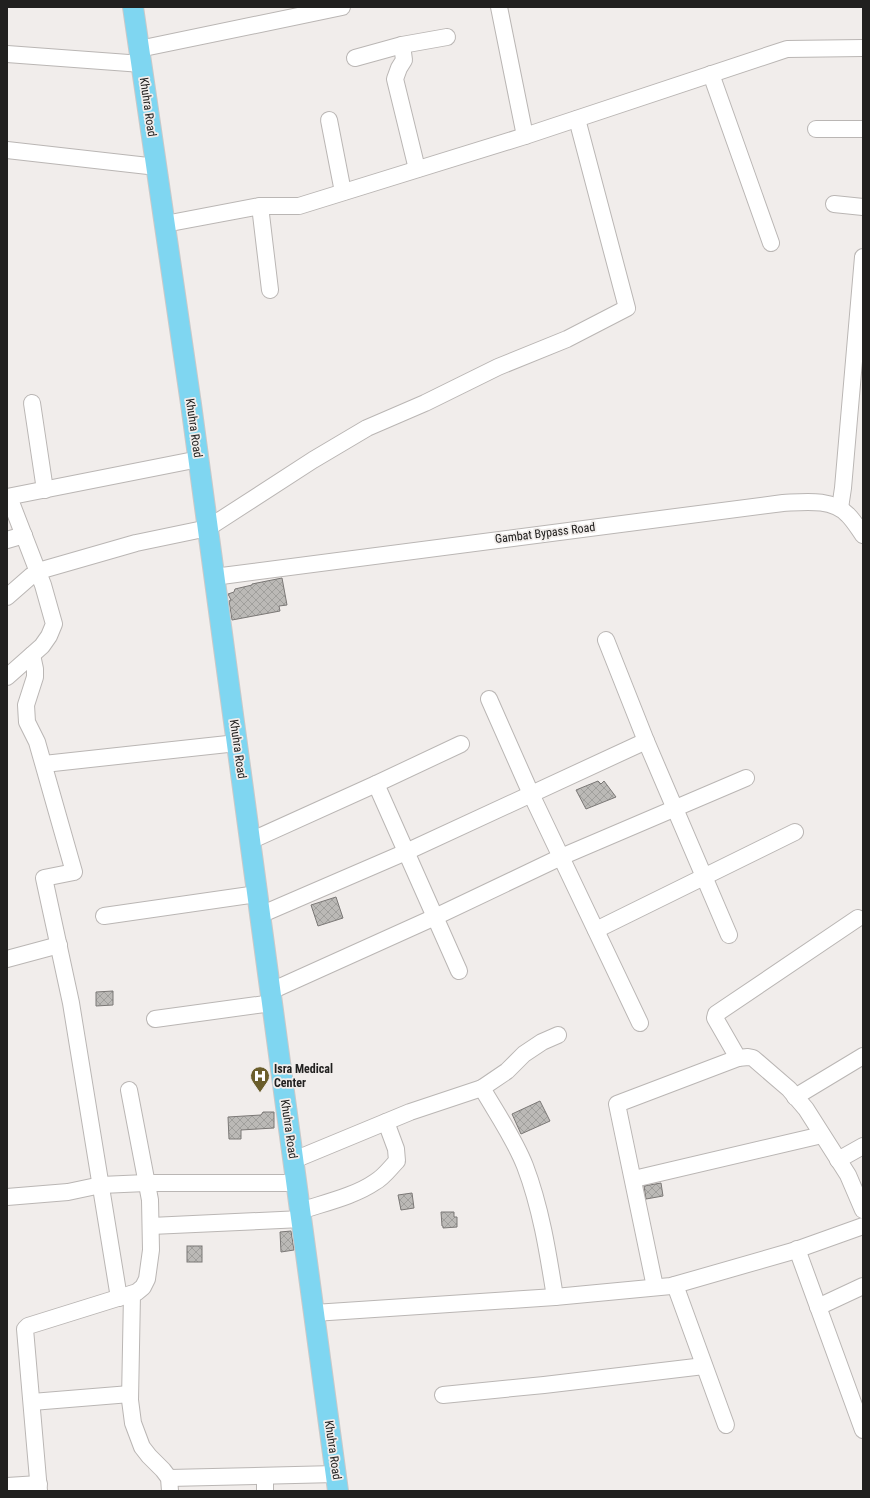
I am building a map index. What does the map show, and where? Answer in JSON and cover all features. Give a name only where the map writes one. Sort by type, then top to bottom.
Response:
[{"type":"main road","name":"Khuhra Road","points":[[134,7],[199,459],[337,1483]]},
{"type":"street","points":[[7,54],[141,56],[342,7]]},
{"type":"street","points":[[498,7],[525,136]]},
{"type":"street","points":[[355,58],[402,45],[447,37]]},
{"type":"street","points":[[402,45],[404,60],[395,79],[417,169]]},
{"type":"street","points":[[165,224],[260,206],[299,206],[525,136],[787,50],[863,48]]},
{"type":"street","points":[[711,74],[770,243]]},
{"type":"street","points":[[7,597],[31,576],[38,572],[136,543],[208,528],[313,460],[367,428],[432,400],[498,367],[574,335],[627,308],[577,119]]},
{"type":"street","points":[[329,120],[343,192]]},
{"type":"street","points":[[816,129],[863,129]]},
{"type":"street","points":[[7,150],[157,167]]},
{"type":"street","points":[[834,204],[863,207]]},
{"type":"street","points":[[260,206],[270,290]]},
{"type":"street","points":[[840,508],[863,257]]},
{"type":"street","points":[[32,403],[45,490]]},
{"type":"street","points":[[7,678],[42,646],[49,636],[54,624],[38,572],[8,497],[199,459]]},
{"type":"street","name":"Gambat Bypass Road","points":[[214,577],[783,503],[828,503],[840,508],[848,514],[863,535]]},
{"type":"street","points":[[7,540],[24,535]]},
{"type":"street","points":[[606,640],[646,741],[729,936]]},
{"type":"street","points":[[32,656],[35,668],[35,677],[26,705],[27,722],[37,742],[44,764],[74,872],[44,878],[71,1003],[101,1186],[125,1296],[130,1394],[133,1423],[138,1439],[149,1456],[163,1470],[169,1485],[337,1483]]},
{"type":"street","points":[[489,700],[531,794],[640,1023]]},
{"type":"street","points":[[260,915],[406,852],[646,741]]},
{"type":"street","points":[[44,764],[237,743]]},
{"type":"street","points":[[250,841],[461,744]]},
{"type":"street","points":[[155,1019],[272,997],[561,857],[675,810],[746,778]]},
{"type":"street","points":[[376,784],[459,970]]},
{"type":"street","points":[[596,930],[795,832]]},
{"type":"street","points":[[104,916],[257,894]]},
{"type":"street","points":[[738,1058],[717,1024],[715,1018],[716,1014],[858,918]]},
{"type":"street","points":[[7,960],[59,945]]},
{"type":"street","points":[[294,1160],[410,1112],[482,1088],[507,1071],[524,1054],[542,1042],[558,1035]]},
{"type":"street","points":[[796,1097],[863,1056]]},
{"type":"street","points":[[655,1287],[634,1179],[617,1104],[738,1058],[753,1058],[796,1097],[806,1109],[848,1175],[863,1210]]},
{"type":"street","points":[[482,1088],[514,1142],[525,1167],[539,1211],[556,1298]]},
{"type":"street","points":[[7,1486],[39,1488],[25,1329],[28,1326],[137,1292],[143,1287],[147,1279],[150,1250],[150,1200],[130,1090]]},
{"type":"street","points":[[150,1226],[301,1215],[356,1192],[382,1178],[397,1160],[396,1149],[386,1122]]},
{"type":"street","points":[[634,1179],[822,1135]]},
{"type":"street","points":[[838,1160],[863,1146]]},
{"type":"street","points":[[7,1197],[68,1192],[101,1186],[146,1183],[297,1183]]},
{"type":"street","points":[[314,1313],[556,1298],[676,1285],[797,1249],[863,1226]]},
{"type":"street","points":[[797,1249],[818,1307],[857,1398],[863,1430]]},
{"type":"street","points":[[676,1285],[726,1425]]},
{"type":"street","points":[[818,1307],[863,1286]]},
{"type":"street","points":[[443,1395],[704,1366]]},
{"type":"street","points":[[32,1402],[130,1394]]},
{"type":"building","points":[[282,578],[287,605],[279,606],[280,611],[232,620],[229,601],[231,600],[228,594],[234,592],[235,589]]},
{"type":"building","points":[[598,781],[601,784],[604,781],[616,797],[586,809],[576,790]]},
{"type":"building","points":[[336,897],[343,918],[318,926],[311,905]]},
{"type":"building","points":[[113,991],[113,1005],[96,1006],[96,992]]},
{"type":"building","points":[[540,1101],[550,1121],[521,1134],[512,1114]]},
{"type":"building","points":[[263,1112],[274,1112],[274,1128],[241,1130],[241,1139],[229,1139],[228,1117],[261,1115]]},
{"type":"building","points":[[661,1183],[663,1196],[646,1199],[644,1186]]},
{"type":"building","points":[[412,1193],[414,1208],[401,1210],[398,1195]]},
{"type":"building","points":[[441,1212],[454,1212],[454,1217],[457,1217],[457,1227],[443,1228]]},
{"type":"building","points":[[291,1231],[294,1250],[281,1252],[280,1232]]},
{"type":"building","points":[[187,1246],[202,1246],[202,1262],[187,1262]]},
{"type":"place","name":"Isra Medical Center","points":[[260,1093]]}]
